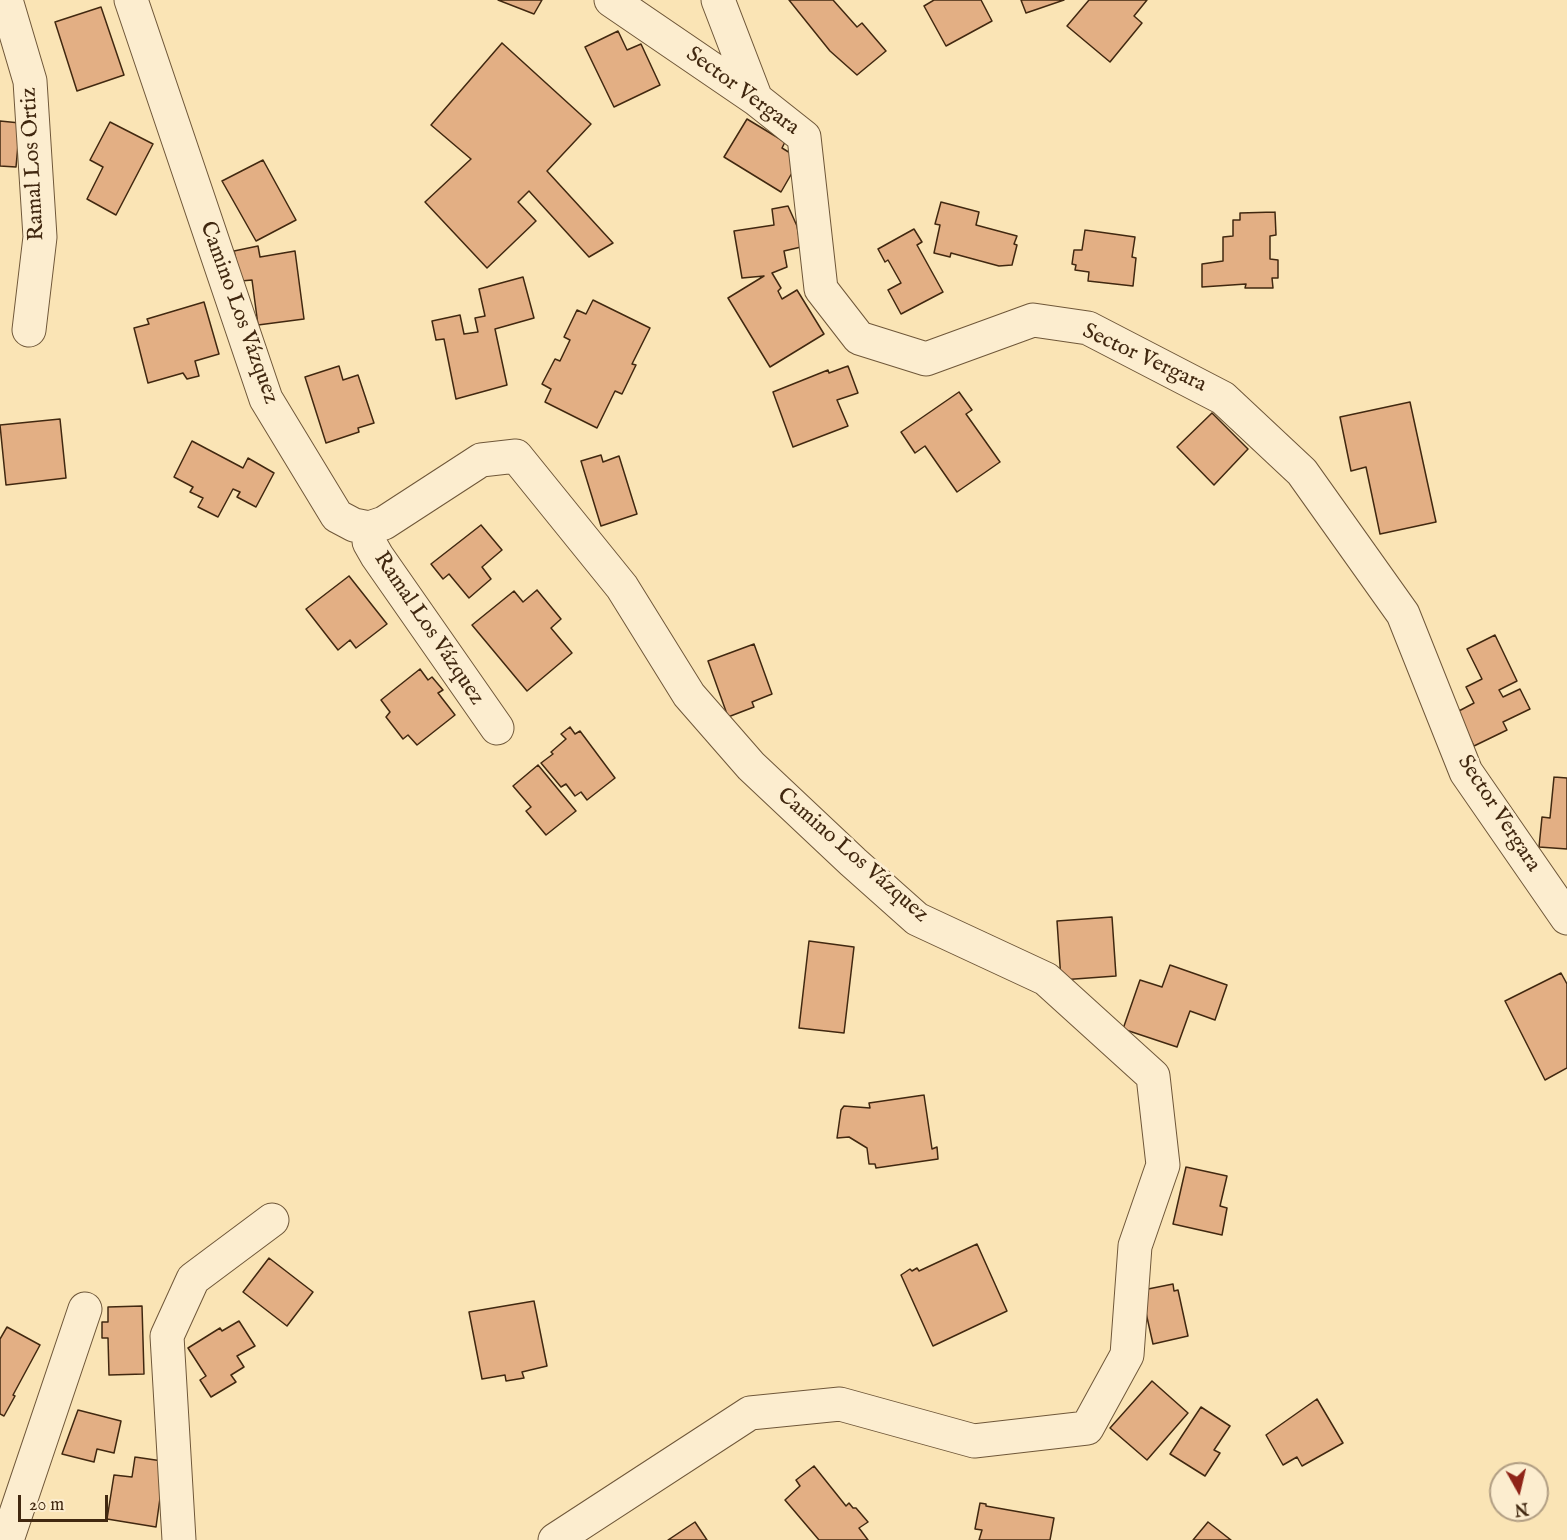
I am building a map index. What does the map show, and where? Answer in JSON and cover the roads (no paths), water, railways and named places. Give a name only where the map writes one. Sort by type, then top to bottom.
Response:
[{"type":"street","name":"Ramal Los Ortiz","points":[[6,0],[30,81],[40,237],[30,330]]},
{"type":"street","name":"Camino Los Vázquez","points":[[130,0],[266,399],[338,516],[354,525],[369,528],[384,524],[481,460],[516,456],[622,587],[688,695],[751,766],[917,919],[1046,979],[1153,1076],[1163,1165],[1135,1246],[1127,1355],[1087,1428],[974,1441],[840,1404],[750,1413],[555,1540]]},
{"type":"street","name":"Sector Vergara","points":[[611,0],[756,99],[804,137],[821,289],[859,338],[926,359],[1033,320],[1088,328],[1223,398],[1302,472],[1403,614],[1466,772],[1567,918]]},
{"type":"street","points":[[718,0],[756,99]]},
{"type":"street","name":"Ramal Los Vázquez","points":[[369,528],[369,542],[377,555],[496,728]]},
{"type":"street","points":[[179,1540],[167,1336],[193,1280],[272,1220]]},
{"type":"street","points":[[7,1540],[85,1309]]}]
